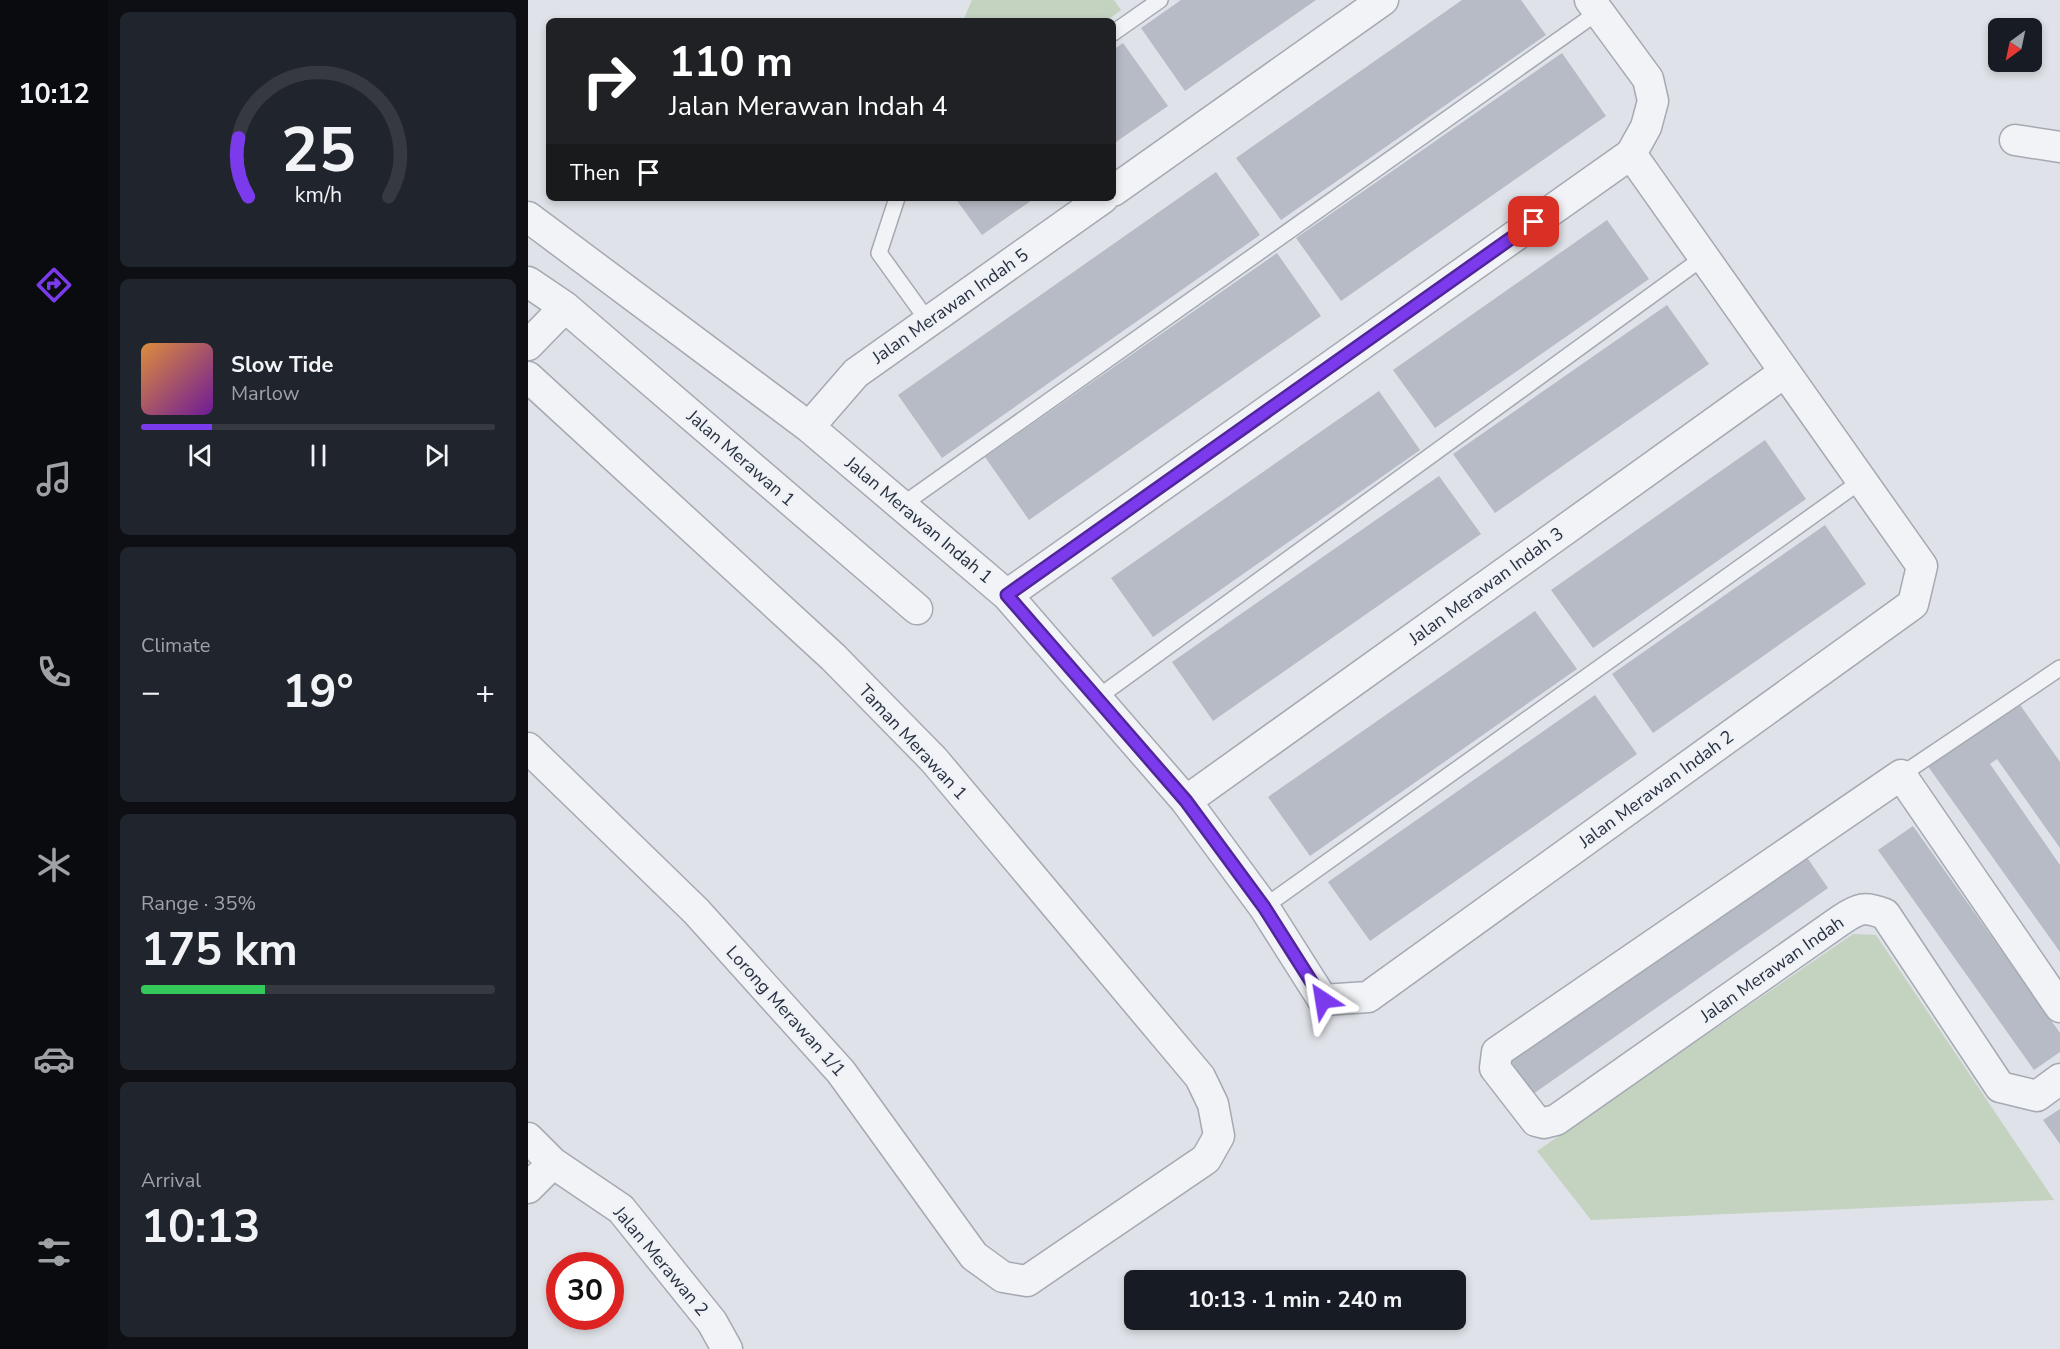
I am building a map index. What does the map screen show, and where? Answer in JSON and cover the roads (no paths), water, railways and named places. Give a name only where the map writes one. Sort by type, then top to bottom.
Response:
[{"type":"street","points":[[1116,189],[1383,0]]},
{"type":"street","points":[[1007,595],[1631,154],[1646,127],[1653,101],[1648,79],[1594,6]]},
{"type":"street","points":[[2015,140],[2060,147]]},
{"type":"street","points":[[1631,154],[1861,481]]},
{"type":"street","name":"Jalan Merawan Indah 5","points":[[810,427],[856,372],[1099,201]]},
{"type":"street","name":"Jalan Merawan Indah 1","points":[[528,217],[810,427],[1007,595],[1186,801],[1264,907],[1323,1000],[1368,997]]},
{"type":"street","name":"Jalan Merawan 1","points":[[528,282],[565,307],[917,609]]},
{"type":"street","points":[[528,345],[565,307]]},
{"type":"street","name":"Jalan Merawan Indah 3","points":[[1186,801],[1785,372]]},
{"type":"street","name":"Taman Merawan 1","points":[[528,377],[833,657],[934,760],[1200,1077],[1214,1104],[1219,1136],[1206,1159],[1027,1281]]},
{"type":"street","name":"Jalan Merawan Indah 2","points":[[1368,997],[1913,604],[1922,566],[1861,481]]},
{"type":"street","name":"Lorong Merawan 1/1","points":[[528,748],[696,911],[841,1072],[974,1256],[1004,1277],[1027,1281]]},
{"type":"street","points":[[1901,775],[2060,1007]]},
{"type":"street","name":"Jalan Merawan Indah","points":[[1901,775],[1497,1052],[1495,1068],[1536,1121],[1545,1123],[1556,1120],[1858,909],[1872,909],[1885,914],[2000,1087],[2037,1096],[2060,1080]]},
{"type":"street","name":"Jalan Merawan 2","points":[[528,1138],[554,1163],[621,1209],[712,1322],[727,1349]]},
{"type":"street","points":[[528,1188],[554,1163]]},
{"type":"lane","points":[[1116,31],[1160,0]]},
{"type":"lane","points":[[902,505],[1594,6]]},
{"type":"lane","points":[[896,201],[879,253],[928,321]]},
{"type":"lane","points":[[1097,698],[1704,257]]},
{"type":"lane","points":[[1264,907],[1861,481]]},
{"type":"lane","points":[[1901,775],[2060,668]]}]
